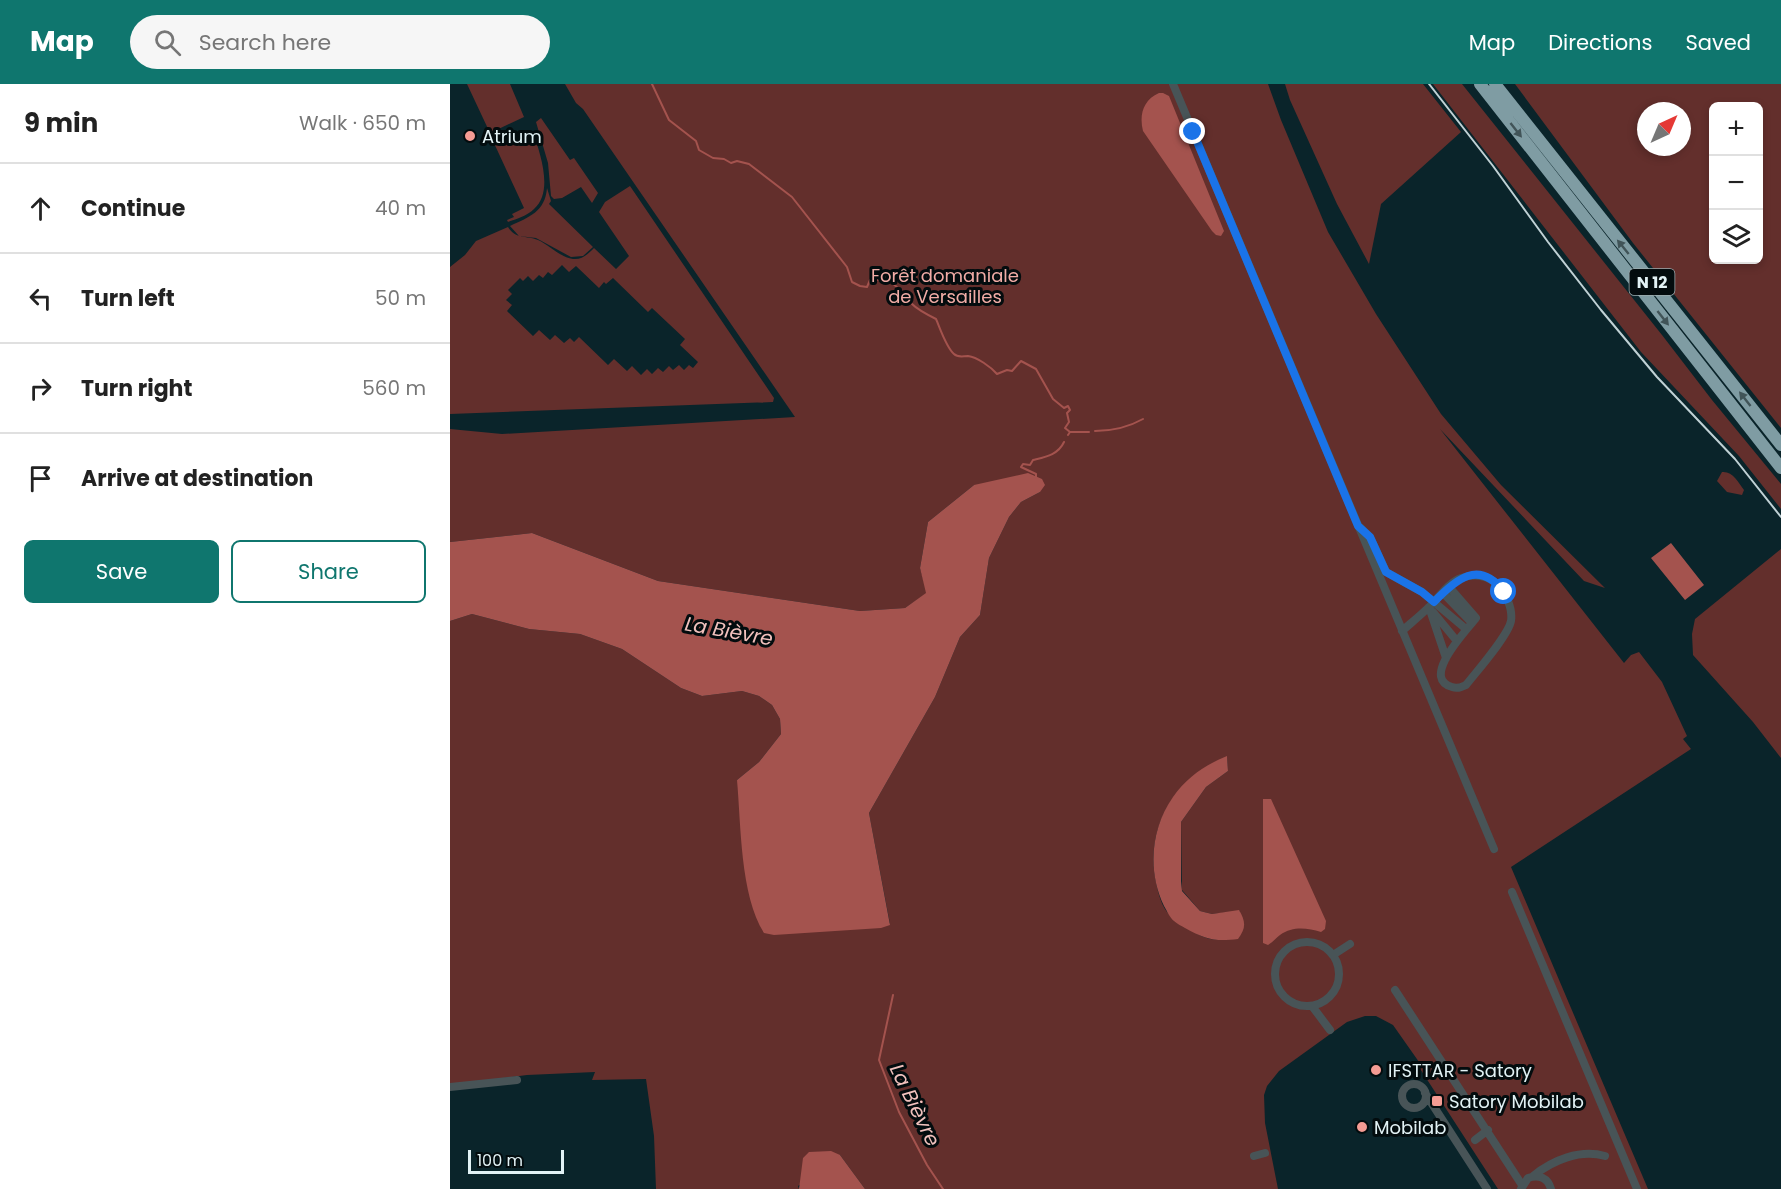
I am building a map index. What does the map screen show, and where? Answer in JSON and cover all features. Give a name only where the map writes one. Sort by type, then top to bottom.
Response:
[{"type":"highway","name":"N 12","points":[[1480,84],[1781,468]]},
{"type":"highway","name":"N 12","points":[[1495,84],[1781,445]]},
{"type":"highway","points":[[1505,84],[1516,99],[1523,119]]},
{"type":"street","points":[[1173,84],[1494,849]]},
{"type":"street","points":[[1358,526],[1370,537],[1386,572],[1422,592],[1456,640]]},
{"type":"street","points":[[1402,631],[1456,580],[1468,576],[1486,577],[1495,582],[1504,592],[1509,603],[1512,616],[1510,626],[1466,685],[1456,688],[1446,684],[1442,673],[1446,658],[1456,640],[1469,626]]},
{"type":"street","points":[[1446,590],[1469,626]]},
{"type":"street","points":[[1432,604],[1469,626]]},
{"type":"street","points":[[1432,604],[1446,658]]},
{"type":"street","points":[[1512,892],[1637,1189]]},
{"type":"street","points":[[1300,942],[1311,942],[1321,945],[1333,956],[1339,971],[1338,983],[1334,993],[1326,1001],[1304,1007],[1293,1004],[1278,990],[1274,970],[1277,960],[1291,946],[1300,942]]},
{"type":"street","points":[[1333,956],[1350,944]]},
{"type":"street","points":[[1395,990],[1488,1130],[1521,1187],[1528,1178],[1540,1170],[1577,1153],[1605,1156]]},
{"type":"street","points":[[1312,1006],[1330,1030]]},
{"type":"street","points":[[450,1087],[517,1080]]},
{"type":"street","points":[[1434,1105],[1424,1103],[1417,1108],[1408,1107],[1403,1101],[1402,1093],[1407,1086],[1415,1084],[1422,1087],[1425,1093],[1434,1105],[1486,1189]]},
{"type":"street","points":[[1424,1103],[1425,1093]]},
{"type":"street","points":[[1475,1140],[1488,1130]]},
{"type":"street","points":[[1254,1156],[1265,1154]]},
{"type":"street","points":[[1533,1176],[1543,1177],[1551,1189]]},
{"type":"green space","points":[[467,84],[510,84],[524,117],[490,133]]},
{"type":"green space","name":"Forêt domaniale de Versailles","points":[[565,84],[1268,84],[1328,232],[1376,314],[1441,414],[1501,485],[1605,588],[1584,581],[1440,429],[1624,663],[1631,655],[1639,652],[1662,682],[1687,736],[1683,739],[1691,749],[1511,867],[1648,1189],[1498,1189],[1417,1064],[1419,1062],[1393,1025],[1376,1016],[1365,1016],[1347,1022],[1279,1071],[1267,1086],[1264,1095],[1265,1123],[1278,1189],[865,1189],[840,1155],[798,1186],[799,1189],[656,1189],[654,1136],[646,1079],[592,1080],[595,1072],[527,1075],[450,1085],[450,621],[472,614],[529,629],[580,634],[622,649],[681,688],[702,696],[742,691],[759,696],[772,705],[780,719],[781,734],[759,762],[737,780],[890,924],[869,813],[935,697],[960,637],[980,615],[989,558],[1009,517],[1021,502],[1040,492],[974,485],[928,522],[920,568],[927,593],[905,608],[860,611],[658,581],[532,533],[450,542],[450,429],[502,434],[795,417],[583,109],[576,103]],"holes":[[[1227,757],[1228,771],[1206,787],[1181,822],[1182,890],[1200,911],[1212,914],[1240,911],[1228,940],[1220,940],[1198,934],[1167,912],[1158,891],[1154,857],[1161,820],[1180,789],[1209,765]]]},
{"type":"green space","points":[[1285,84],[1423,84],[1461,132],[1381,204],[1369,264],[1337,204]]},
{"type":"green space","points":[[1433,84],[1462,84],[1781,484],[1781,509],[1739,456],[1641,352]]},
{"type":"green space","points":[[1515,84],[1781,84],[1781,428],[1633,243]]},
{"type":"green space","points":[[541,118],[570,160],[574,158],[598,193],[592,203],[581,187],[562,198],[554,199],[551,196],[548,163],[536,122]]},
{"type":"green space","points":[[533,132],[544,172],[543,193],[540,202],[531,211],[508,222],[507,220],[514,217],[512,214],[524,208],[493,141],[518,139]]},
{"type":"green space","points":[[630,186],[774,398],[773,402],[450,414],[450,267],[465,255],[476,241],[508,227],[514,234],[538,240],[573,259],[582,258],[594,248],[616,269],[629,256],[599,212],[605,202]],"holes":[[[562,265],[569,272],[576,266],[599,288],[604,282],[606,284],[613,278],[648,312],[652,308],[685,339],[680,345],[698,362],[693,368],[689,365],[684,370],[679,365],[673,370],[669,366],[663,372],[658,368],[652,374],[647,369],[641,375],[632,366],[627,371],[614,359],[608,365],[579,337],[574,342],[570,338],[564,343],[555,335],[550,340],[539,330],[533,336],[507,311],[512,305],[506,300],[512,294],[508,290],[520,278],[523,281],[528,276],[533,281],[539,275],[543,278],[548,272],[552,275]]]},
{"type":"green space","points":[[547,188],[551,201],[549,204],[593,247],[583,256],[571,257],[536,238],[519,236],[510,226],[535,213],[543,203]]},
{"type":"green space","points":[[1722,472],[1729,473],[1735,478],[1744,490],[1742,495],[1727,492],[1717,481]]},
{"type":"green space","points":[[1781,549],[1781,758],[1753,722],[1693,655],[1692,634],[1695,619]]},
{"type":"water","points":[[1159,93],[1169,96],[1224,231],[1221,236],[1212,231],[1143,131],[1142,114],[1146,104]]},
{"type":"water","points":[[1028,473],[1042,479],[1045,485],[1040,492],[1021,502],[1009,517],[989,558],[980,615],[960,637],[935,697],[869,813],[890,925],[881,928],[774,935],[764,933],[756,917],[750,899],[743,859],[737,780],[759,762],[781,734],[780,719],[772,705],[759,696],[742,691],[702,696],[681,688],[622,649],[580,634],[529,629],[472,614],[450,621],[450,542],[532,533],[658,581],[860,611],[905,608],[926,593],[920,568],[928,522],[974,485]]},
{"type":"water","points":[[1671,543],[1704,585],[1685,600],[1651,558]]},
{"type":"water","points":[[1227,756],[1228,771],[1206,787],[1181,822],[1182,891],[1200,911],[1212,914],[1239,910],[1243,918],[1244,928],[1238,939],[1223,940],[1198,935],[1171,918],[1164,906],[1155,879],[1154,850],[1160,822],[1178,790],[1197,772]]},
{"type":"water","points":[[1263,799],[1271,799],[1326,921],[1325,929],[1321,932],[1305,929],[1290,930],[1268,945],[1263,943]]},
{"type":"water","points":[[831,1151],[840,1155],[865,1189],[799,1189],[803,1158],[809,1152]]},
{"type":"waterway","points":[[652,84],[669,120],[696,141],[699,150],[713,158],[724,159],[731,163],[737,161],[749,164],[792,197],[847,267],[852,282],[867,287],[870,280],[891,282],[914,306],[936,319],[946,342],[956,355],[975,358],[988,365],[997,374],[1007,370],[1012,371],[1021,361],[1036,369],[1053,399],[1064,408],[1068,406],[1070,410],[1067,413],[1069,422],[1065,428],[1070,432],[1068,435]]},
{"type":"waterway","points":[[1095,431],[1120,428],[1143,419]]},
{"type":"waterway","points":[[1070,432],[1089,432]]},
{"type":"waterway","points":[[1036,478],[1036,474],[1021,467],[1023,464],[1030,465],[1033,460],[1051,455],[1064,442]]},
{"type":"waterway","name":"La Bièvre","points":[[893,995],[879,1060],[899,1112],[927,1165],[943,1189]]},
{"type":"railway","points":[[1429,84],[1601,310],[1657,377],[1735,459],[1781,517]]},
{"type":"place","name":"Atrium","points":[[470,136]]},
{"type":"place","name":"IFSTTAR - Satory","points":[[1376,1070]]},
{"type":"place","name":"Satory Mobilab","points":[[1437,1101]]},
{"type":"place","name":"Mobilab","points":[[1362,1127]]},
{"type":"route","points":[[1193,132],[1358,526],[1370,537],[1386,572],[1422,592],[1434,602],[1456,580],[1468,576],[1486,577],[1495,582],[1504,592]]}]
